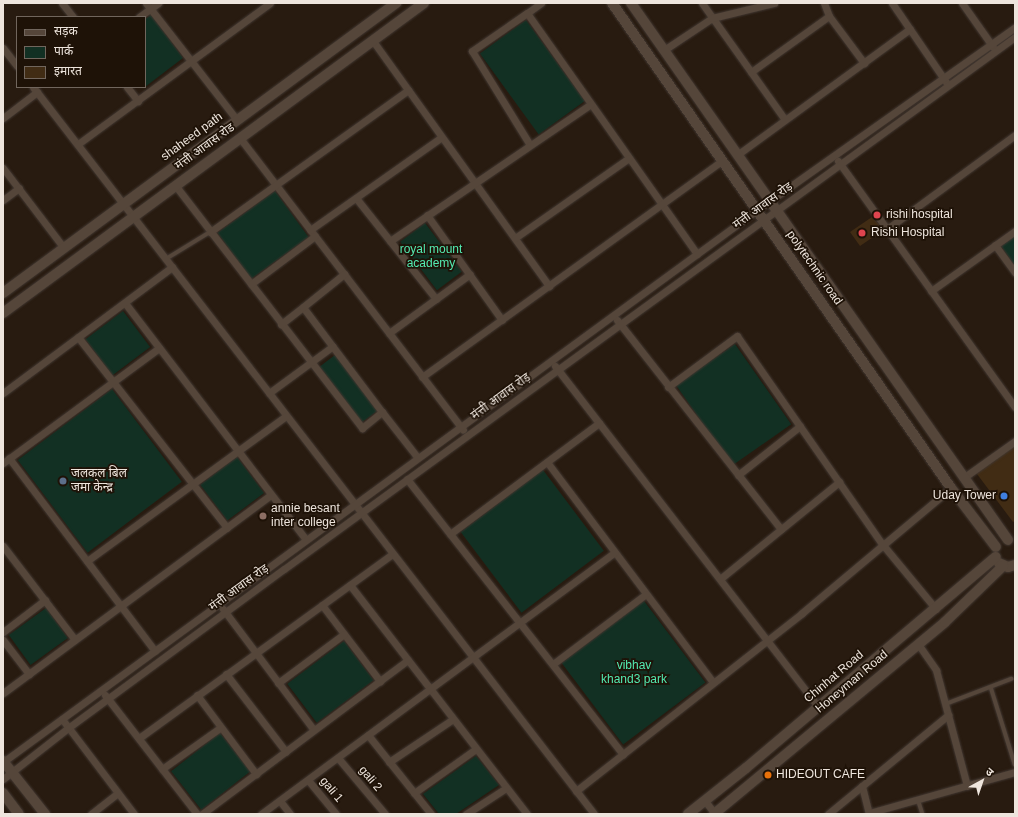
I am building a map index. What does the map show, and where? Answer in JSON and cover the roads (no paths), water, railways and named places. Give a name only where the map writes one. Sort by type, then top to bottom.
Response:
[{"type":"street","points":[[62,3],[72,16]]},
{"type":"street","points":[[140,16],[148,6],[158,3]]},
{"type":"street","points":[[78,144],[270,3]]},
{"type":"street","name":"shaheed path","points":[[3,293],[398,3]]},
{"type":"street","name":"मंत्ती आवास रोड","points":[[3,313],[424,3]]},
{"type":"street","points":[[530,145],[472,51],[541,3]]},
{"type":"street","name":"polytechnic road","points":[[612,3],[996,552],[1011,567]]},
{"type":"street","points":[[631,3],[964,478],[1013,542]]},
{"type":"street","points":[[702,3],[785,120]]},
{"type":"street","points":[[664,50],[712,18],[748,6],[774,3]]},
{"type":"street","points":[[824,3],[829,16],[864,63]]},
{"type":"street","points":[[892,3],[948,85]]},
{"type":"street","points":[[962,3],[996,51]]},
{"type":"street","points":[[148,6],[237,120]]},
{"type":"street","points":[[527,13],[697,254]]},
{"type":"street","points":[[751,72],[829,16]]},
{"type":"street","points":[[45,814],[3,762],[757,210],[944,79],[1015,27]]},
{"type":"street","points":[[738,155],[910,29]]},
{"type":"street","name":"मंत्ती आवास रोड़","points":[[3,779],[68,728],[360,513],[1015,37]]},
{"type":"street","points":[[373,40],[549,286]]},
{"type":"street","points":[[3,48],[16,65]]},
{"type":"street","points":[[128,88],[138,101]]},
{"type":"street","points":[[3,118],[35,90],[124,203],[360,513],[594,814]]},
{"type":"street","points":[[210,232],[408,90]]},
{"type":"street","points":[[390,241],[591,104]]},
{"type":"street","points":[[887,229],[1015,135]]},
{"type":"street","points":[[251,284],[356,198],[442,137]]},
{"type":"street","points":[[240,138],[467,435]]},
{"type":"street","points":[[834,156],[1015,407]]},
{"type":"street","points":[[515,238],[629,158]]},
{"type":"street","points":[[422,377],[723,160]]},
{"type":"street","points":[[3,168],[64,248]]},
{"type":"street","points":[[175,186],[362,428],[382,412]]},
{"type":"street","points":[[3,200],[19,188]]},
{"type":"street","points":[[356,198],[436,299]]},
{"type":"street","points":[[427,215],[502,320]]},
{"type":"street","points":[[931,291],[1015,231]]},
{"type":"street","points":[[995,245],[1015,273]]},
{"type":"street","points":[[3,393],[172,267]]},
{"type":"street","points":[[282,324],[344,274]]},
{"type":"street","points":[[389,333],[470,274]]},
{"type":"street","points":[[125,303],[306,540]]},
{"type":"street","points":[[303,307],[418,458]]},
{"type":"street","points":[[614,315],[619,325],[781,529]]},
{"type":"street","points":[[668,387],[737,336],[883,545],[936,609]]},
{"type":"street","points":[[78,337],[227,528]]},
{"type":"street","points":[[269,393],[333,346]]},
{"type":"street","points":[[155,651],[87,561],[6,460],[159,348]]},
{"type":"street","points":[[551,361],[819,707]]},
{"type":"street","points":[[87,561],[286,416]]},
{"type":"street","points":[[450,534],[599,423]]},
{"type":"street","points":[[738,475],[800,426]]},
{"type":"street","points":[[964,478],[1015,441]]},
{"type":"street","points":[[546,462],[713,682]]},
{"type":"street","points":[[407,479],[623,754]]},
{"type":"street","points":[[720,579],[839,482]]},
{"type":"street","points":[[576,791],[767,640],[951,488]]},
{"type":"street","points":[[3,693],[271,495]]},
{"type":"street","name":"Chinhat Road","points":[[688,814],[936,609],[996,552],[999,544],[1013,542]]},
{"type":"street","points":[[3,546],[75,640]]},
{"type":"street","points":[[261,814],[615,552]]},
{"type":"street","points":[[139,738],[392,554]]},
{"type":"street","name":"Honeyman Road","points":[[714,814],[1011,567]]},
{"type":"street","points":[[350,585],[527,814]]},
{"type":"street","points":[[553,664],[646,594]]},
{"type":"street","points":[[3,632],[45,600]]},
{"type":"street","points":[[219,604],[314,730]]},
{"type":"street","points":[[322,605],[380,681]]},
{"type":"street","points":[[278,683],[344,634]]},
{"type":"street","points":[[3,640],[29,674]]},
{"type":"street","points":[[918,644],[936,670],[966,786]]},
{"type":"street","points":[[202,814],[408,660]]},
{"type":"street","points":[[226,674],[286,752]]},
{"type":"street","points":[[101,691],[109,698],[197,814]]},
{"type":"street","points":[[198,695],[256,774]]},
{"type":"street","points":[[828,814],[948,715]]},
{"type":"street","points":[[62,719],[134,814]]},
{"type":"street","points":[[389,762],[453,719]]},
{"type":"street","points":[[162,769],[221,727]]},
{"type":"street","points":[[368,735],[431,814]]},
{"type":"street","points":[[414,793],[476,749]]},
{"type":"street","name":"gali 2","points":[[338,758],[385,814]]},
{"type":"street","points":[[862,786],[869,814],[1015,772]]},
{"type":"street","name":"gali 1","points":[[308,780],[336,814]]},
{"type":"street","points":[[466,814],[506,788]]},
{"type":"street","points":[[3,793],[19,814]]},
{"type":"street","points":[[91,814],[118,793]]},
{"type":"street","points":[[280,801],[290,814]]},
{"type":"street","points":[[705,801],[714,814]]},
{"type":"lane","points":[[166,259],[210,232]]},
{"type":"lane","points":[[945,704],[1011,679]]},
{"type":"lane","points":[[991,687],[1015,764]]},
{"type":"lane","points":[[918,799],[923,814]]},
{"type":"place","name":"rishi hospital","points":[[877,215]]},
{"type":"place","name":"Rishi Hospital","points":[[862,233]]},
{"type":"place","name":"जलकल बिल जमा केन्द्र","points":[[63,481]]},
{"type":"place","name":"Uday Tower","points":[[1004,496]]},
{"type":"place","name":"annie besant inter college","points":[[263,516]]},
{"type":"place","name":"HIDEOUT CAFE","points":[[768,775]]},
{"type":"park label","name":"royal mount academy","points":[[431,257]]},
{"type":"park label","name":"vibhav khand3 park","points":[[634,673]]}]
